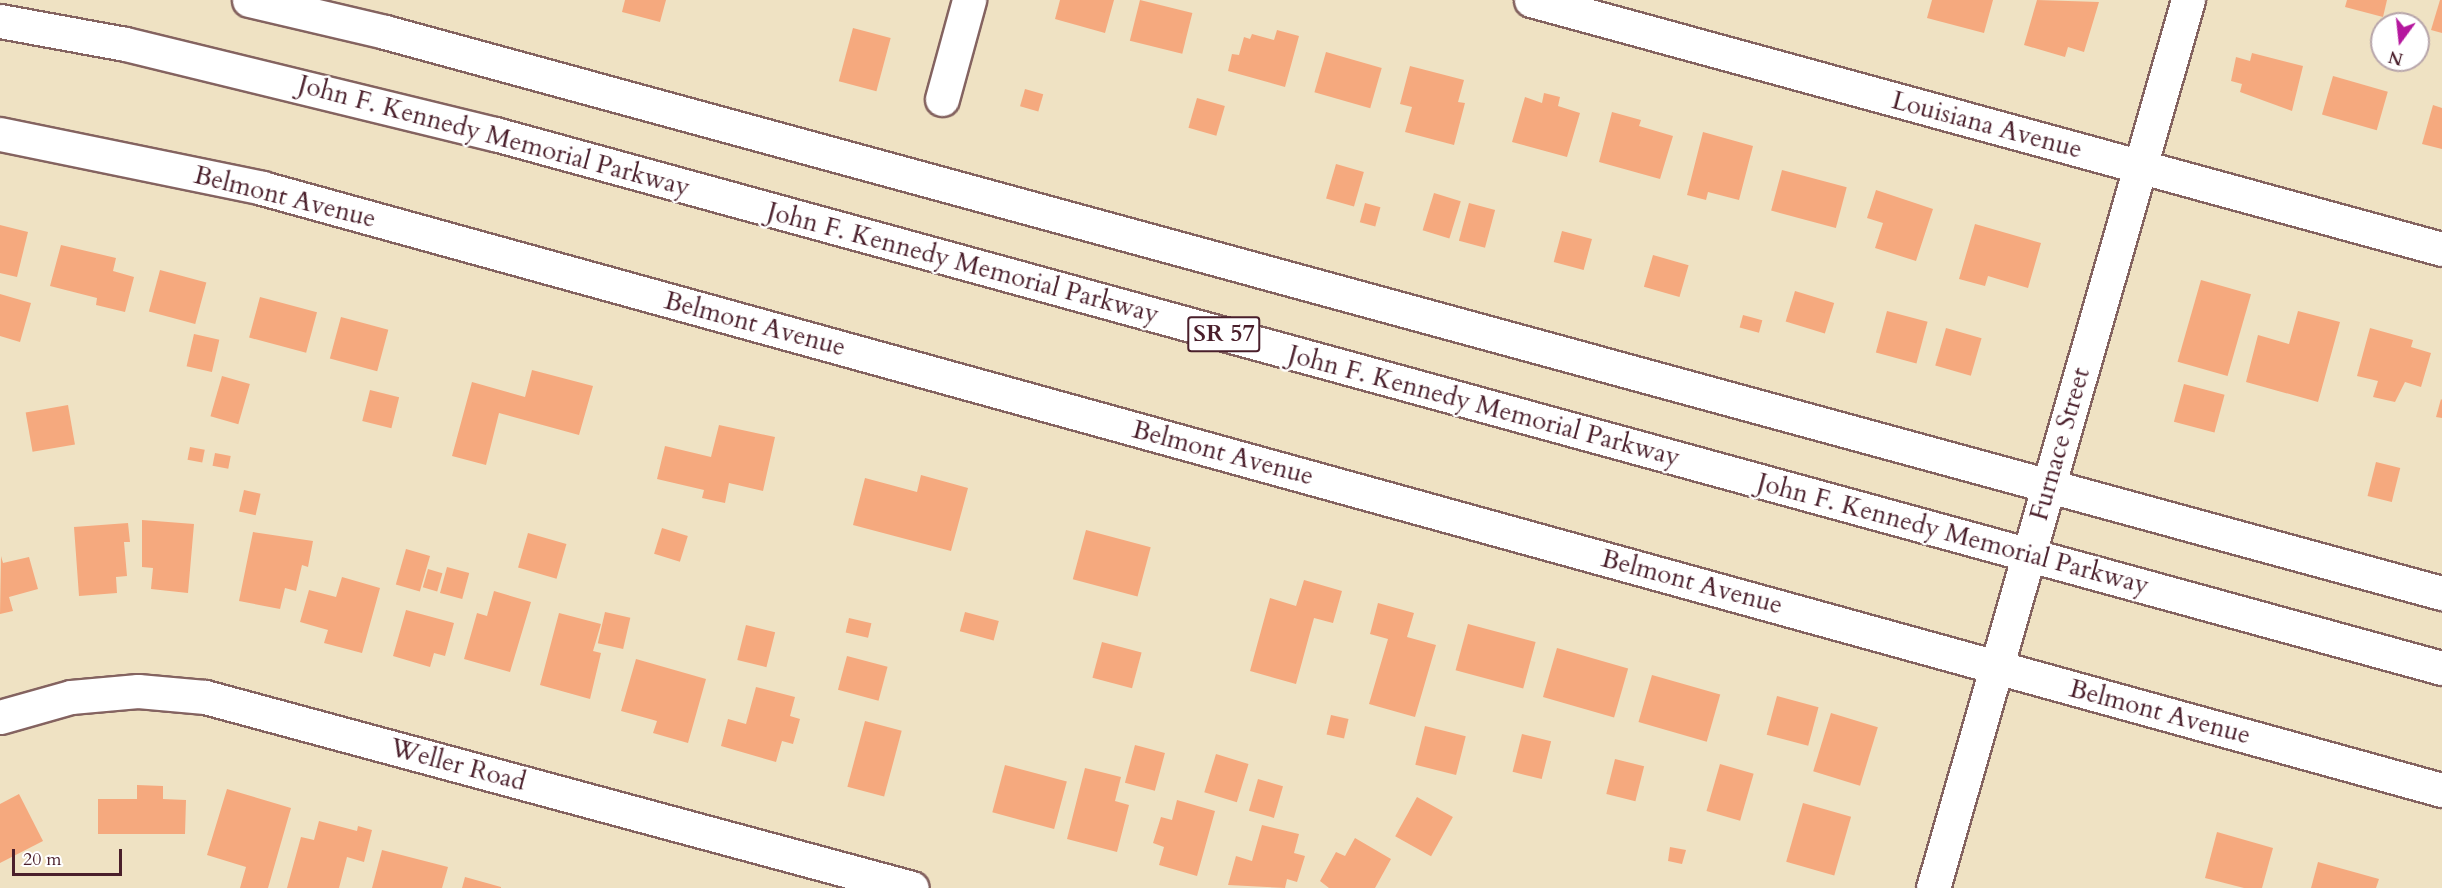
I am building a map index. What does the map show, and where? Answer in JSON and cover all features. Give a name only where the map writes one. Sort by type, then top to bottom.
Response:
[{"type":"main road","points":[[249,0],[408,38],[2442,593]]},
{"type":"main road","points":[[942,99],[969,0]]},
{"type":"main road","name":"Louisiana Avenue","points":[[1531,0],[2442,249]]},
{"type":"main road","name":"Furnace Street","points":[[1933,888],[2188,0]]},
{"type":"main road","name":"John F. Kennedy Memorial Parkway","points":[[0,21],[136,46],[495,134],[2442,668]]},
{"type":"main road","name":"Belmont Avenue","points":[[0,134],[262,188],[2442,790]]},
{"type":"main road","name":"Weller Road","points":[[0,717],[71,697],[138,691],[206,697],[912,888]]},
{"type":"building","points":[[625,0],[666,0],[660,22],[622,12]]},
{"type":"building","points":[[1060,0],[1114,0],[1105,33],[1055,19]]},
{"type":"building","points":[[1140,0],[1192,13],[1182,54],[1130,41]]},
{"type":"building","points":[[1932,0],[1993,0],[1984,33],[1927,18]]},
{"type":"building","points":[[2037,0],[2099,2],[2084,52],[2068,47],[2065,57],[2024,45]]},
{"type":"building","points":[[2347,0],[2387,0],[2384,12],[2370,14],[2345,7]]},
{"type":"building","points":[[2440,0],[2442,0],[2442,33],[2431,30]]},
{"type":"building","points":[[853,28],[891,38],[876,91],[839,81]]},
{"type":"building","points":[[1277,30],[1299,36],[1285,87],[1228,71],[1232,54],[1239,55],[1244,37],[1250,39],[1252,34],[1274,40]]},
{"type":"building","points":[[1326,52],[1382,68],[1370,108],[1314,92]]},
{"type":"building","points":[[2252,53],[2303,66],[2292,111],[2240,92],[2242,84],[2231,81],[2236,57],[2250,61]]},
{"type":"building","points":[[1410,66],[1464,80],[1458,102],[1465,103],[1454,145],[1405,132],[1412,107],[1400,104]]},
{"type":"building","points":[[2333,76],[2388,92],[2377,130],[2322,114]]},
{"type":"building","points":[[1025,89],[1043,94],[1038,112],[1020,106]]},
{"type":"building","points":[[1544,93],[1560,97],[1558,106],[1580,113],[1567,157],[1512,142],[1525,97],[1542,103]]},
{"type":"building","points":[[1197,98],[1225,106],[1216,136],[1188,128]]},
{"type":"building","points":[[2433,105],[2442,108],[2442,149],[2422,144]]},
{"type":"building","points":[[1612,112],[1641,120],[1639,126],[1673,136],[1660,179],[1599,162]]},
{"type":"building","points":[[1703,132],[1753,146],[1739,200],[1708,192],[1706,200],[1687,195]]},
{"type":"building","points":[[1336,164],[1364,172],[1354,207],[1326,199]]},
{"type":"building","points":[[1782,170],[1847,187],[1836,228],[1771,211]]},
{"type":"building","points":[[1876,190],[1933,209],[1916,261],[1875,248],[1883,223],[1867,218]]},
{"type":"building","points":[[1434,193],[1461,201],[1449,238],[1423,230]]},
{"type":"building","points":[[1365,203],[1380,207],[1375,226],[1360,222]]},
{"type":"building","points":[[1469,203],[1495,210],[1485,248],[1459,241]]},
{"type":"building","points":[[1975,224],[2041,243],[2028,288],[1988,276],[1985,286],[1959,279]]},
{"type":"building","points":[[0,225],[28,232],[17,277],[0,273]]},
{"type":"building","points":[[1562,231],[1592,239],[1584,270],[1554,262]]},
{"type":"building","points":[[61,245],[116,258],[113,271],[134,277],[125,312],[96,305],[97,298],[50,286]]},
{"type":"building","points":[[1653,255],[1689,265],[1679,297],[1644,287]]},
{"type":"building","points":[[160,270],[206,282],[195,324],[149,312]]},
{"type":"building","points":[[2201,280],[2251,294],[2228,376],[2178,362]]},
{"type":"building","points":[[1795,291],[1834,303],[1825,334],[1786,322]]},
{"type":"building","points":[[0,294],[31,303],[20,342],[0,336]]},
{"type":"building","points":[[260,297],[317,312],[306,353],[249,338]]},
{"type":"building","points":[[1887,311],[1928,322],[1916,363],[1876,353]]},
{"type":"building","points":[[2298,311],[2340,322],[2318,402],[2246,382],[2258,335],[2289,344]]},
{"type":"building","points":[[1743,315],[1762,320],[1759,333],[1740,328]]},
{"type":"building","points":[[341,317],[388,330],[377,371],[330,359]]},
{"type":"building","points":[[1946,328],[1982,338],[1971,376],[1935,365]]},
{"type":"building","points":[[2370,328],[2413,340],[2411,347],[2431,353],[2421,387],[2405,382],[2395,402],[2373,397],[2378,381],[2357,376]]},
{"type":"building","points":[[194,334],[219,340],[212,372],[187,366]]},
{"type":"building","points":[[532,370],[593,386],[579,435],[499,413],[486,465],[452,456],[472,382],[525,397]]},
{"type":"building","points":[[222,376],[250,384],[238,424],[210,416]]},
{"type":"building","points":[[2184,384],[2225,395],[2214,433],[2174,422]]},
{"type":"building","points":[[370,390],[399,397],[391,428],[362,421]]},
{"type":"building","points":[[2442,400],[2442,418],[2436,417]]},
{"type":"building","points":[[68,405],[75,444],[33,452],[26,412]]},
{"type":"building","points":[[719,425],[775,437],[763,491],[729,483],[725,503],[702,498],[704,490],[657,479],[665,446],[711,457]]},
{"type":"building","points":[[190,447],[205,450],[202,463],[188,460]]},
{"type":"building","points":[[215,453],[231,456],[228,469],[213,466]]},
{"type":"building","points":[[2376,462],[2400,468],[2392,502],[2368,496]]},
{"type":"building","points":[[921,475],[968,488],[951,551],[853,525],[865,478],[917,492]]},
{"type":"building","points":[[244,490],[261,494],[256,515],[239,511]]},
{"type":"building","points":[[142,520],[194,524],[188,593],[151,589],[153,568],[142,567]]},
{"type":"building","points":[[128,523],[130,542],[124,542],[127,576],[116,577],[117,593],[79,596],[74,527]]},
{"type":"building","points":[[662,528],[688,536],[680,562],[654,554]]},
{"type":"building","points":[[1086,530],[1151,547],[1138,597],[1073,579]]},
{"type":"building","points":[[253,532],[313,541],[308,567],[302,565],[296,591],[285,588],[280,609],[239,601]]},
{"type":"building","points":[[528,533],[566,544],[557,579],[518,568]]},
{"type":"building","points":[[406,549],[430,556],[420,591],[396,585]]},
{"type":"building","points":[[1,556],[3,563],[29,557],[38,589],[9,597],[13,611],[0,614]]},
{"type":"building","points":[[447,567],[469,573],[462,599],[440,593]]},
{"type":"building","points":[[428,569],[442,573],[437,591],[423,587]]},
{"type":"building","points":[[342,577],[380,588],[362,653],[324,643],[328,630],[300,622],[309,590],[336,597]]},
{"type":"building","points":[[1304,580],[1342,591],[1333,623],[1314,618],[1296,684],[1250,671],[1270,598],[1296,606]]},
{"type":"building","points":[[494,591],[531,602],[510,672],[464,659],[477,613],[487,616]]},
{"type":"building","points":[[1378,603],[1414,613],[1407,637],[1436,645],[1415,717],[1369,704],[1388,639],[1370,634]]},
{"type":"building","points":[[406,610],[454,623],[445,656],[434,653],[430,667],[393,656]]},
{"type":"building","points":[[605,612],[630,618],[623,649],[598,643]]},
{"type":"building","points":[[965,612],[999,621],[994,640],[960,631]]},
{"type":"building","points":[[559,613],[601,624],[593,651],[601,653],[590,699],[540,685]]},
{"type":"building","points":[[849,618],[871,623],[868,638],[846,633]]},
{"type":"building","points":[[1468,624],[1536,642],[1523,688],[1456,670]]},
{"type":"building","points":[[746,625],[775,632],[766,667],[737,660]]},
{"type":"building","points":[[1102,642],[1142,653],[1132,688],[1092,678]]},
{"type":"building","points":[[1557,648],[1628,668],[1614,717],[1543,697]]},
{"type":"building","points":[[847,656],[888,667],[879,701],[838,690]]},
{"type":"building","points":[[636,659],[706,679],[688,743],[653,733],[657,721],[621,711]]},
{"type":"building","points":[[1652,675],[1720,695],[1707,742],[1638,722]]},
{"type":"building","points":[[756,687],[795,697],[790,716],[800,719],[793,744],[782,741],[776,762],[721,746],[728,719],[746,724]]},
{"type":"building","points":[[1777,696],[1819,707],[1808,746],[1767,735]]},
{"type":"building","points":[[1831,713],[1878,727],[1860,786],[1813,771]]},
{"type":"building","points":[[1331,715],[1349,719],[1344,739],[1327,734]]},
{"type":"building","points":[[865,721],[902,731],[884,797],[847,787]]},
{"type":"building","points":[[1425,726],[1466,736],[1456,775],[1415,765]]},
{"type":"building","points":[[1522,734],[1551,741],[1542,779],[1513,772]]},
{"type":"building","points":[[1135,745],[1165,753],[1155,791],[1125,783]]},
{"type":"building","points":[[1216,754],[1249,764],[1237,802],[1204,792]]},
{"type":"building","points":[[1615,759],[1644,766],[1635,801],[1606,794]]},
{"type":"building","points":[[1720,764],[1754,774],[1740,821],[1706,811]]},
{"type":"building","points":[[1005,765],[1067,782],[1054,829],[992,812]]},
{"type":"building","points":[[1085,768],[1121,777],[1115,801],[1129,805],[1117,852],[1067,839]]},
{"type":"building","points":[[1258,779],[1283,786],[1274,818],[1249,811]]},
{"type":"building","points":[[137,785],[163,786],[163,799],[186,800],[185,834],[98,834],[98,799],[137,799]]},
{"type":"building","points":[[227,789],[291,808],[268,888],[240,888],[246,867],[207,855]]},
{"type":"building","points":[[19,794],[43,841],[0,863],[0,804]]},
{"type":"building","points":[[1417,797],[1453,817],[1431,856],[1395,836]]},
{"type":"building","points":[[1177,800],[1215,811],[1197,876],[1159,865],[1164,847],[1153,843],[1161,817],[1172,820]]},
{"type":"building","points":[[1803,803],[1851,817],[1834,875],[1786,862]]},
{"type":"building","points":[[319,821],[357,831],[358,826],[372,830],[364,862],[347,857],[339,888],[287,888],[301,837],[314,840]]},
{"type":"building","points":[[1262,825],[1299,834],[1294,853],[1305,856],[1297,882],[1287,879],[1285,888],[1228,885],[1236,856],[1252,861]]},
{"type":"building","points":[[2217,832],[2273,848],[2262,888],[2244,888],[2205,878]]},
{"type":"building","points":[[1355,838],[1391,859],[1375,888],[1329,888],[1320,881],[1336,852],[1345,856]]},
{"type":"building","points":[[1670,847],[1686,850],[1682,864],[1668,861]]},
{"type":"building","points":[[382,850],[448,867],[442,888],[372,888]]},
{"type":"building","points":[[2318,862],[2379,879],[2376,888],[2311,888]]},
{"type":"building","points":[[465,877],[501,887],[501,888],[462,888]]}]
